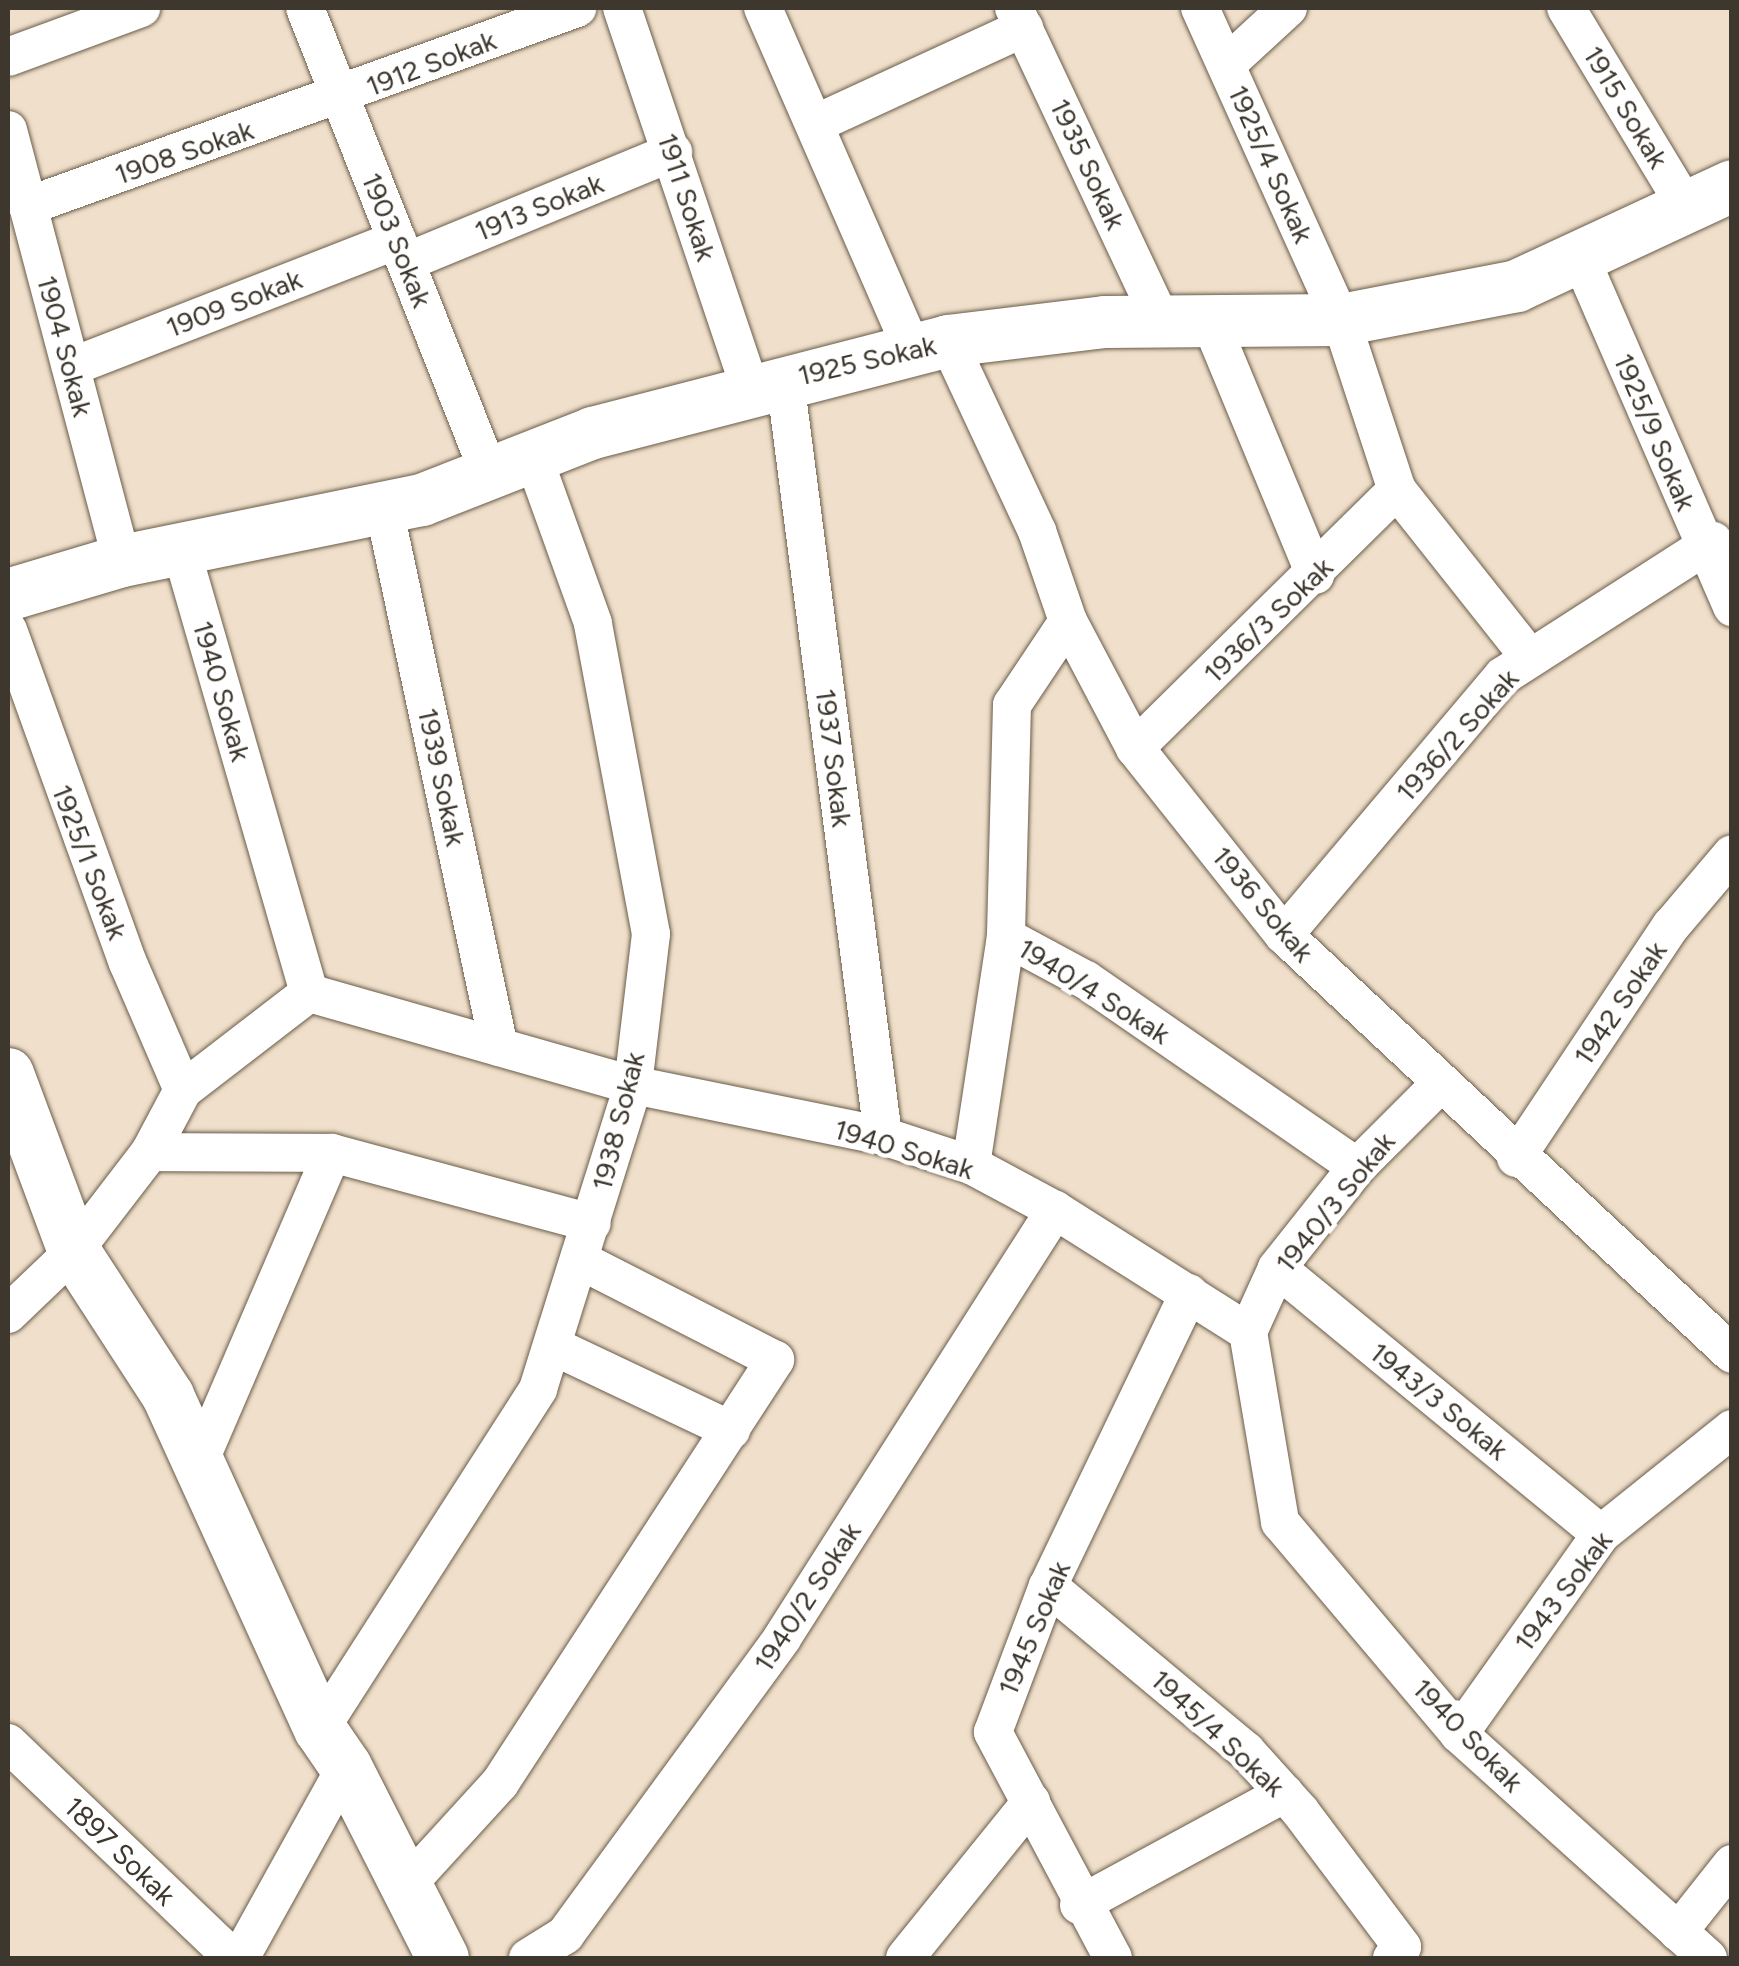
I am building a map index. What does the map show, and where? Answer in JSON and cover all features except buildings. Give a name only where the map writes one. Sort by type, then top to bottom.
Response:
[{"type":"street","points":[[8,57],[141,8]]},
{"type":"street","name":"1903 Sokak","points":[[305,8],[401,251],[511,465]]},
{"type":"street","name":"1912 Sokak","points":[[341,97],[577,8]]},
{"type":"street","name":"1911 Sokak","points":[[622,8],[672,152],[768,384]]},
{"type":"street","name":"1936 Sokak","points":[[763,8],[930,345],[1037,531],[1068,621],[1135,748],[1284,935],[1516,1158],[1728,1343]]},
{"type":"street","name":"1925/4 Sokak","points":[[1200,8],[1342,320],[1397,490]]},
{"type":"street","points":[[1227,64],[1288,8]]},
{"type":"street","name":"1915 Sokak","points":[[1576,11],[1709,196]]},
{"type":"street","points":[[817,123],[1019,18]]},
{"type":"street","name":"1935 Sokak","points":[[1019,18],[1185,321],[1316,576]]},
{"type":"street","name":"1908 Sokak","points":[[28,206],[341,97]]},
{"type":"street","name":"1904 Sokak","points":[[8,130],[122,562]]},
{"type":"street","name":"1913 Sokak","points":[[401,251],[672,152]]},
{"type":"street","name":"1925 Sokak","points":[[8,594],[122,562],[384,508],[768,384],[930,345],[1185,321],[1342,320],[1517,286],[1709,196]]},
{"type":"street","name":"1909 Sokak","points":[[71,368],[401,251]]},
{"type":"street","name":"1925/9 Sokak","points":[[1580,256],[1709,544],[1732,607]]},
{"type":"street","name":"1937 Sokak","points":[[768,384],[883,1136]]},
{"type":"street","name":"1938 Sokak","points":[[240,1958],[333,1748],[538,1389],[633,1085],[651,934],[593,623],[511,465]]},
{"type":"street","points":[[1397,490],[1530,658]]},
{"type":"street","name":"1936/3 Sokak","points":[[1135,748],[1316,576],[1397,490]]},
{"type":"street","name":"1939 Sokak","points":[[384,508],[499,1047]]},
{"type":"street","name":"1936/2 Sokak","points":[[1284,935],[1503,676],[1709,544]]},
{"type":"street","name":"1940 Sokak","points":[[181,549],[309,992],[633,1085],[883,1136],[971,1165],[1055,1210],[1248,1332],[1280,1522],[1459,1734],[1708,1958]]},
{"type":"street","name":"1940/4 Sokak","points":[[1068,621],[1012,705],[1006,937],[1086,980],[1357,1166]]},
{"type":"street","name":"1925/1 Sokak","points":[[8,630],[121,946],[183,1090]]},
{"type":"street","name":"1942 Sokak","points":[[1516,1158],[1671,926],[1732,854]]},
{"type":"street","points":[[971,1165],[1006,937]]},
{"type":"street","points":[[8,1314],[66,1259],[150,1152],[183,1090],[309,992]]},
{"type":"street","points":[[8,1074],[66,1259],[168,1396],[333,1748],[443,1958]]},
{"type":"street","name":"1940/3 Sokak","points":[[1248,1332],[1277,1268],[1357,1166],[1440,1084]]},
{"type":"street","points":[[150,1152],[332,1154],[592,1222]]},
{"type":"street","points":[[198,1462],[332,1154]]},
{"type":"street","name":"1940/2 Sokak","points":[[528,1958],[565,1935],[782,1638],[1055,1210]]},
{"type":"street","points":[[405,1887],[500,1783],[775,1360],[580,1260]]},
{"type":"street","name":"1943/3 Sokak","points":[[1277,1268],[1600,1534]]},
{"type":"street","name":"1945 Sokak","points":[[1113,1958],[1079,1904],[993,1732],[1048,1586],[1190,1294]]},
{"type":"street","points":[[552,1346],[731,1430]]},
{"type":"street","name":"1943 Sokak","points":[[1459,1734],[1600,1534],[1732,1429]]},
{"type":"street","name":"1945/4 Sokak","points":[[1048,1586],[1246,1751],[1284,1793],[1397,1953]]},
{"type":"street","name":"1897 Sokak","points":[[8,1744],[232,1958]]},
{"type":"street","points":[[1079,1904],[1284,1793]]},
{"type":"street","points":[[906,1958],[1031,1802]]},
{"type":"street","points":[[1678,1932],[1732,1864]]}]
